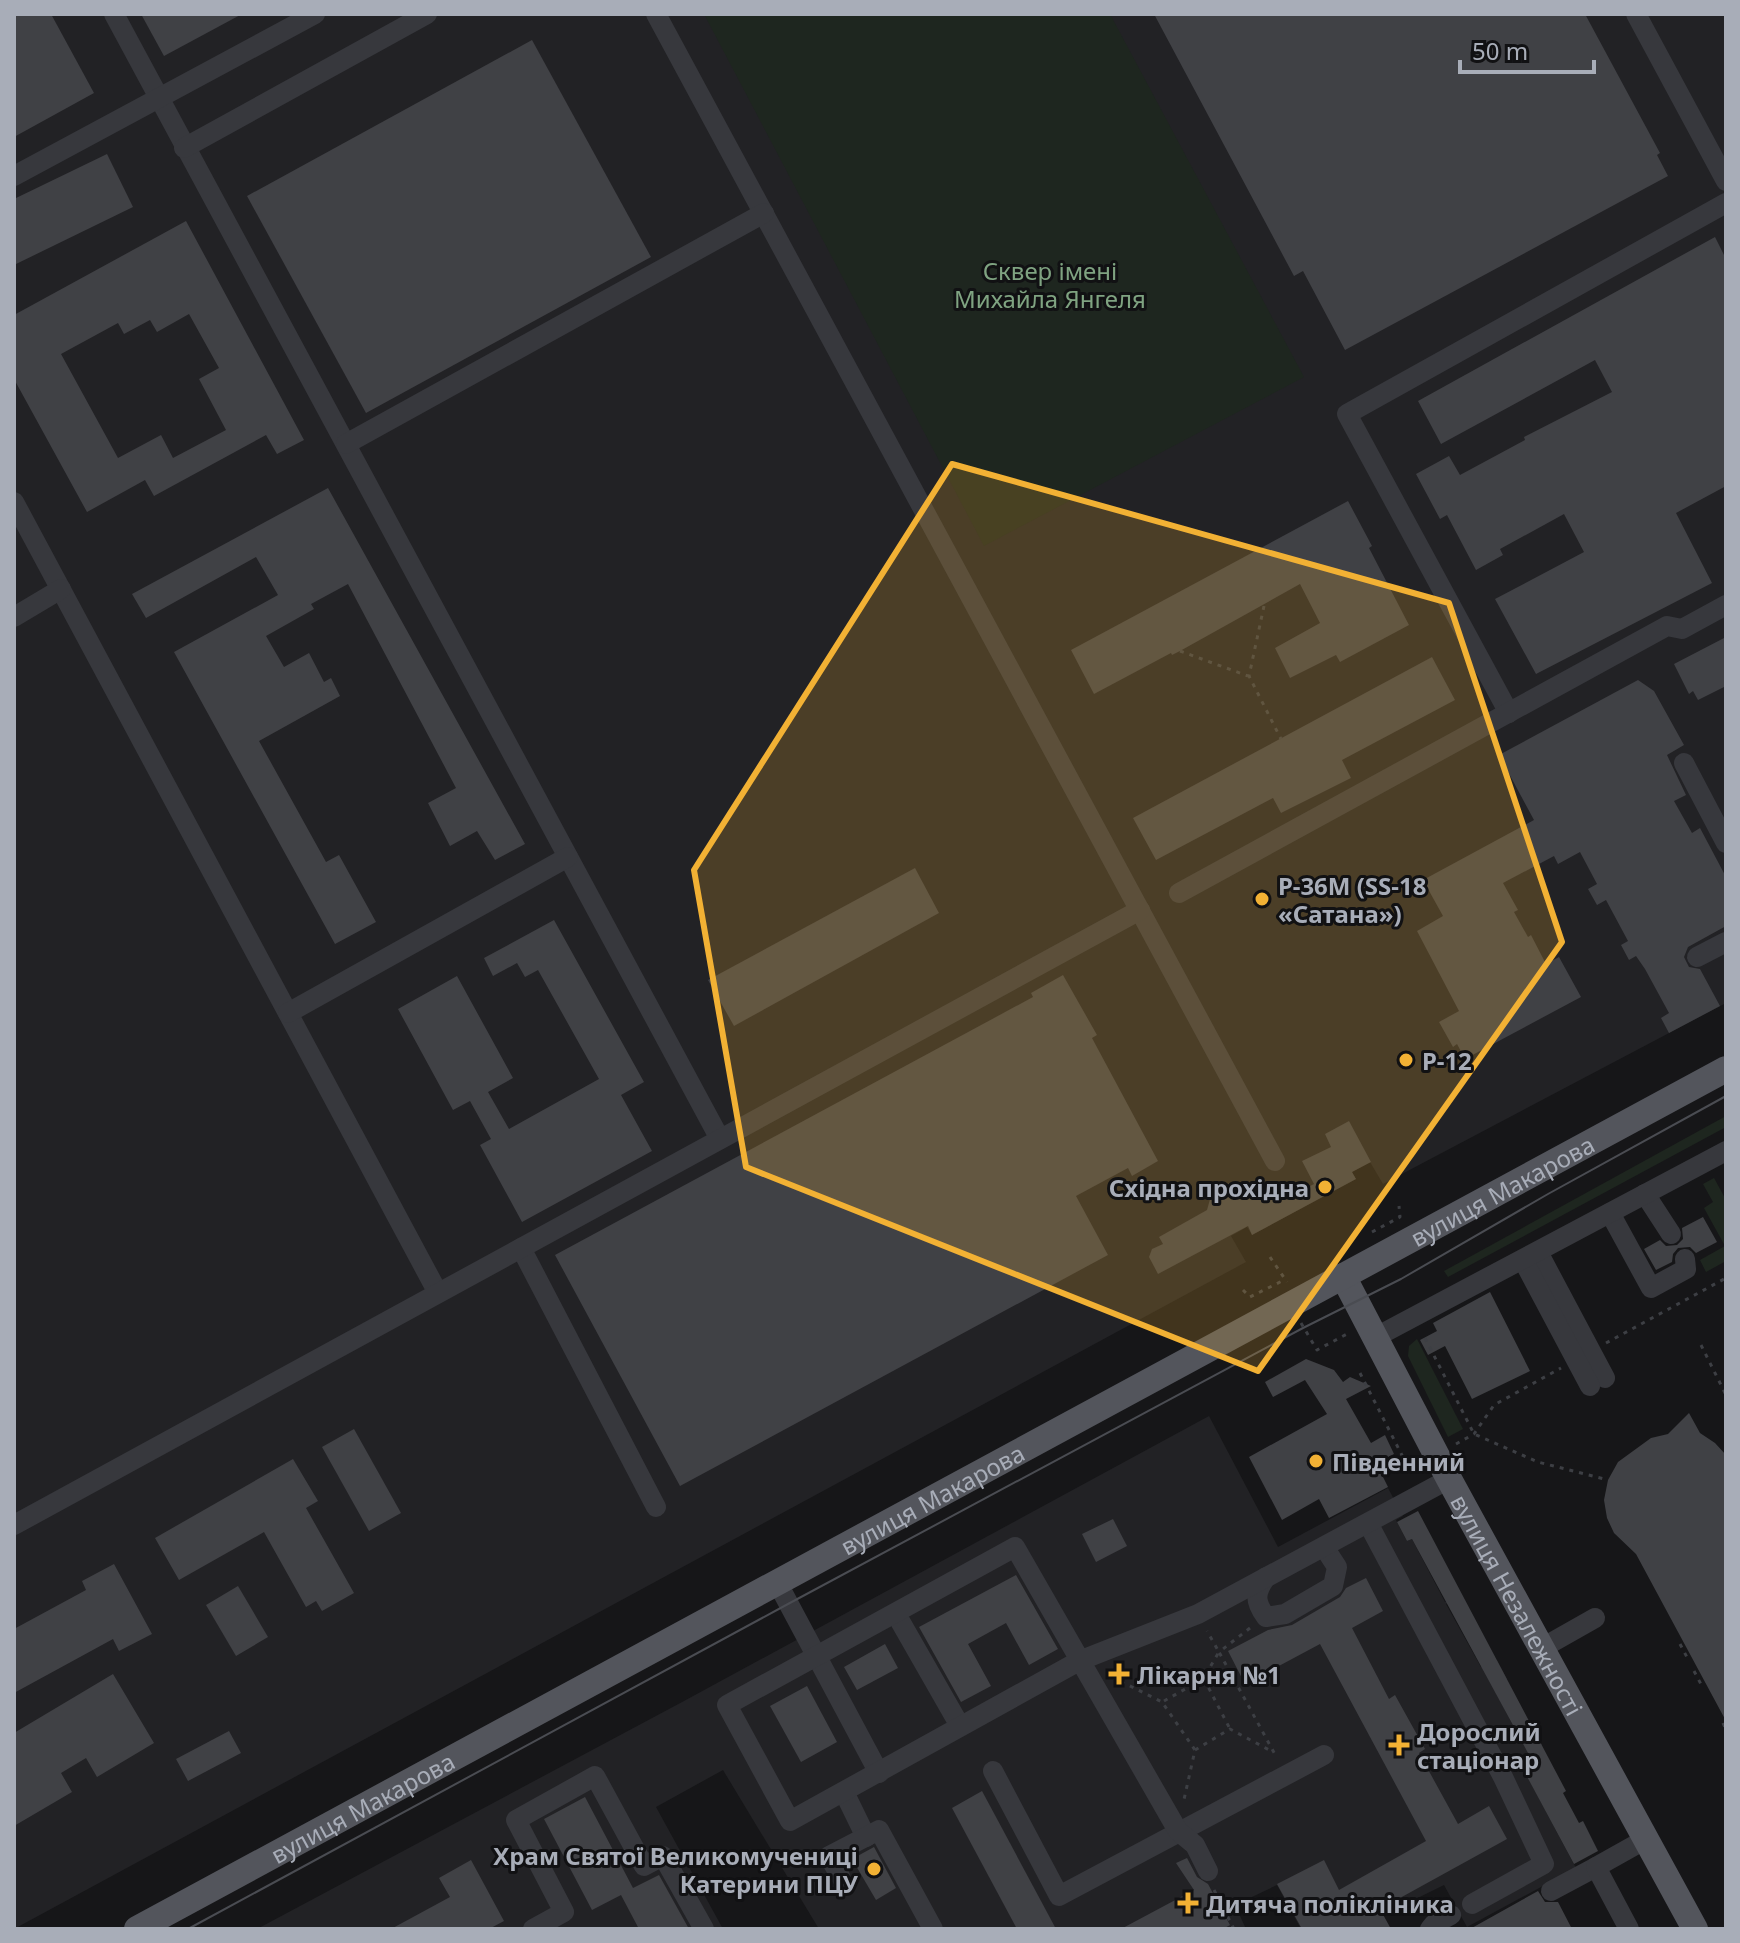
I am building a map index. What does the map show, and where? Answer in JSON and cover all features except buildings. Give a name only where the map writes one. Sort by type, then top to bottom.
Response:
[{"type":"main road","name":"вулиця Макарова","points":[[137,1929],[1726,1069]]},
{"type":"main road","name":"вулиця Незалежності","points":[[1343,1276],[1449,1479],[1695,1929]]},
{"type":"lane","points":[[114,14],[720,1139]]},
{"type":"lane","points":[[14,176],[315,14]]},
{"type":"lane","points":[[184,148],[427,14]]},
{"type":"lane","points":[[656,14],[1275,1161]]},
{"type":"lane","points":[[1636,14],[1726,181]]},
{"type":"lane","points":[[1509,713],[1347,414],[1726,203]]},
{"type":"lane","points":[[346,444],[764,213]]},
{"type":"lane","points":[[14,502],[438,1293]]},
{"type":"lane","points":[[14,617],[61,589]]},
{"type":"lane","points":[[1179,893],[1667,626],[1682,629],[1726,605]]},
{"type":"lane","points":[[1684,763],[1726,843]]},
{"type":"lane","points":[[288,1013],[568,857]]},
{"type":"lane","points":[[14,1525],[1140,910]]},
{"type":"lane","points":[[1697,957],[1726,942]]},
{"type":"lane","points":[[1374,1338],[1726,1151]]},
{"type":"lane","points":[[1645,1194],[1671,1234]]},
{"type":"lane","points":[[1610,1213],[1651,1288],[1686,1269],[1685,1259]]},
{"type":"lane","points":[[521,1248],[656,1507]]},
{"type":"lane","points":[[1530,1256],[1597,1382]]},
{"type":"lane","points":[[1208,1871],[1195,1845],[1178,1831],[1079,1661],[1015,1547],[727,1705],[790,1821],[1079,1661],[1198,1614],[1449,1479]]},
{"type":"lane","points":[[1368,1523],[1503,1777],[1544,1864],[1472,1904]]},
{"type":"lane","points":[[1266,1577],[1257,1591],[1257,1605],[1266,1617],[1285,1614],[1333,1586],[1337,1567],[1324,1547]]},
{"type":"lane","points":[[777,1582],[879,1773]]},
{"type":"lane","points":[[896,1614],[960,1726]]},
{"type":"lane","points":[[1542,1648],[1595,1618]]},
{"type":"lane","points":[[993,1771],[1059,1896],[1324,1755]]},
{"type":"lane","points":[[533,1929],[564,1912],[516,1820],[595,1776],[644,1866],[663,1856],[704,1929]]},
{"type":"lane","points":[[844,1792],[866,1837]]},
{"type":"lane","points":[[840,1876],[829,1856],[879,1830],[933,1929]]},
{"type":"lane","points":[[1551,1891],[1646,1839]]},
{"type":"lane","points":[[1596,1867],[1629,1929]]},
{"type":"lane","points":[[1430,1929],[1451,1915]]},
{"type":"path","points":[[1264,606],[1249,676],[1281,739]]},
{"type":"path","points":[[1180,651],[1249,676]]},
{"type":"path","points":[[1372,1232],[1400,1217],[1399,1206]]},
{"type":"path","points":[[1270,1257],[1289,1285]]},
{"type":"path","points":[[1243,1290],[1250,1297],[1282,1281]]},
{"type":"path","points":[[1298,1318],[1317,1350],[1347,1334]]},
{"type":"path","points":[[1425,1338],[1474,1434],[1538,1462],[1608,1480]]},
{"type":"path","points":[[1701,1345],[1726,1395]]},
{"type":"path","points":[[1360,1373],[1409,1469]]},
{"type":"path","points":[[1198,1614],[1286,1775]]},
{"type":"path","points":[[1162,1702],[1203,1679],[1219,1652],[1266,1617]]},
{"type":"path","points":[[1680,1644],[1689,1661]]},
{"type":"path","points":[[1079,1661],[1162,1702],[1195,1750],[1178,1831]]},
{"type":"path","points":[[1694,1671],[1703,1688]]},
{"type":"path","points":[[1203,1679],[1230,1729],[1274,1753]]},
{"type":"path","points":[[1723,1723],[1726,1730]]},
{"type":"path","points":[[1195,1750],[1230,1729]]},
{"type":"path","points":[[1208,1871],[1209,1881],[1233,1929]]},
{"type":"highlighted area","points":[[952,464],[1449,603],[1562,942],[1258,1371],[746,1167],[694,870]]},
{"type":"shaded area","points":[[14,14],[1726,14],[1726,1003],[1383,1184],[1370,1162],[1352,1172],[1356,1179],[1252,1235],[1247,1227],[1231,1236],[1246,1262],[14,1929]]},
{"type":"shaded area","name":"Лікарня №1","points":[[1209,1416],[1278,1547],[1388,1488],[1403,1516],[1396,1520],[1407,1541],[1412,1539],[1445,1602],[1461,1594],[1446,1604],[1481,1667],[1497,1660],[1507,1679],[1493,1687],[1519,1737],[1534,1730],[1542,1745],[1518,1759],[1576,1868],[1467,1927],[1444,1885],[1355,1929],[1301,1929],[1277,1885],[1235,1905],[1246,1929],[819,1929],[723,1770],[656,1807],[723,1929],[257,1929],[684,1701]]},
{"type":"green space","name":"Сквер імені Михайла Янгеля","points":[[704,14],[1110,14],[1304,377],[984,546]]},
{"type":"green space","points":[[1726,1116],[1726,1127],[1448,1277],[1444,1271]]},
{"type":"green space","points":[[1714,1178],[1726,1200],[1726,1261],[1706,1272],[1700,1260],[1725,1246],[1704,1208],[1713,1202],[1703,1184]]},
{"type":"green space","points":[[1417,1339],[1463,1429],[1448,1437],[1408,1356],[1409,1346]]},
{"type":"tram line","points":[[188,1929],[1303,1328],[1401,1279],[1726,1096]]},
{"type":"place","name":"Р-36М (SS-18 «Сатана»)","points":[[1262,899]]},
{"type":"place","name":"Р-12","points":[[1406,1060]]},
{"type":"place","name":"Східна прохідна","points":[[1325,1187]]},
{"type":"place","name":"Південний","points":[[1316,1461]]},
{"type":"place","name":"Лікарня №1","points":[[1119,1674]]},
{"type":"place","name":"Дорослий стаціонар","points":[[1399,1745]]},
{"type":"place","name":"Храм Святої Великомучениці Катерини ПЦУ","points":[[874,1869]]},
{"type":"place","name":"Дитяча полікліника","points":[[1188,1903]]}]
